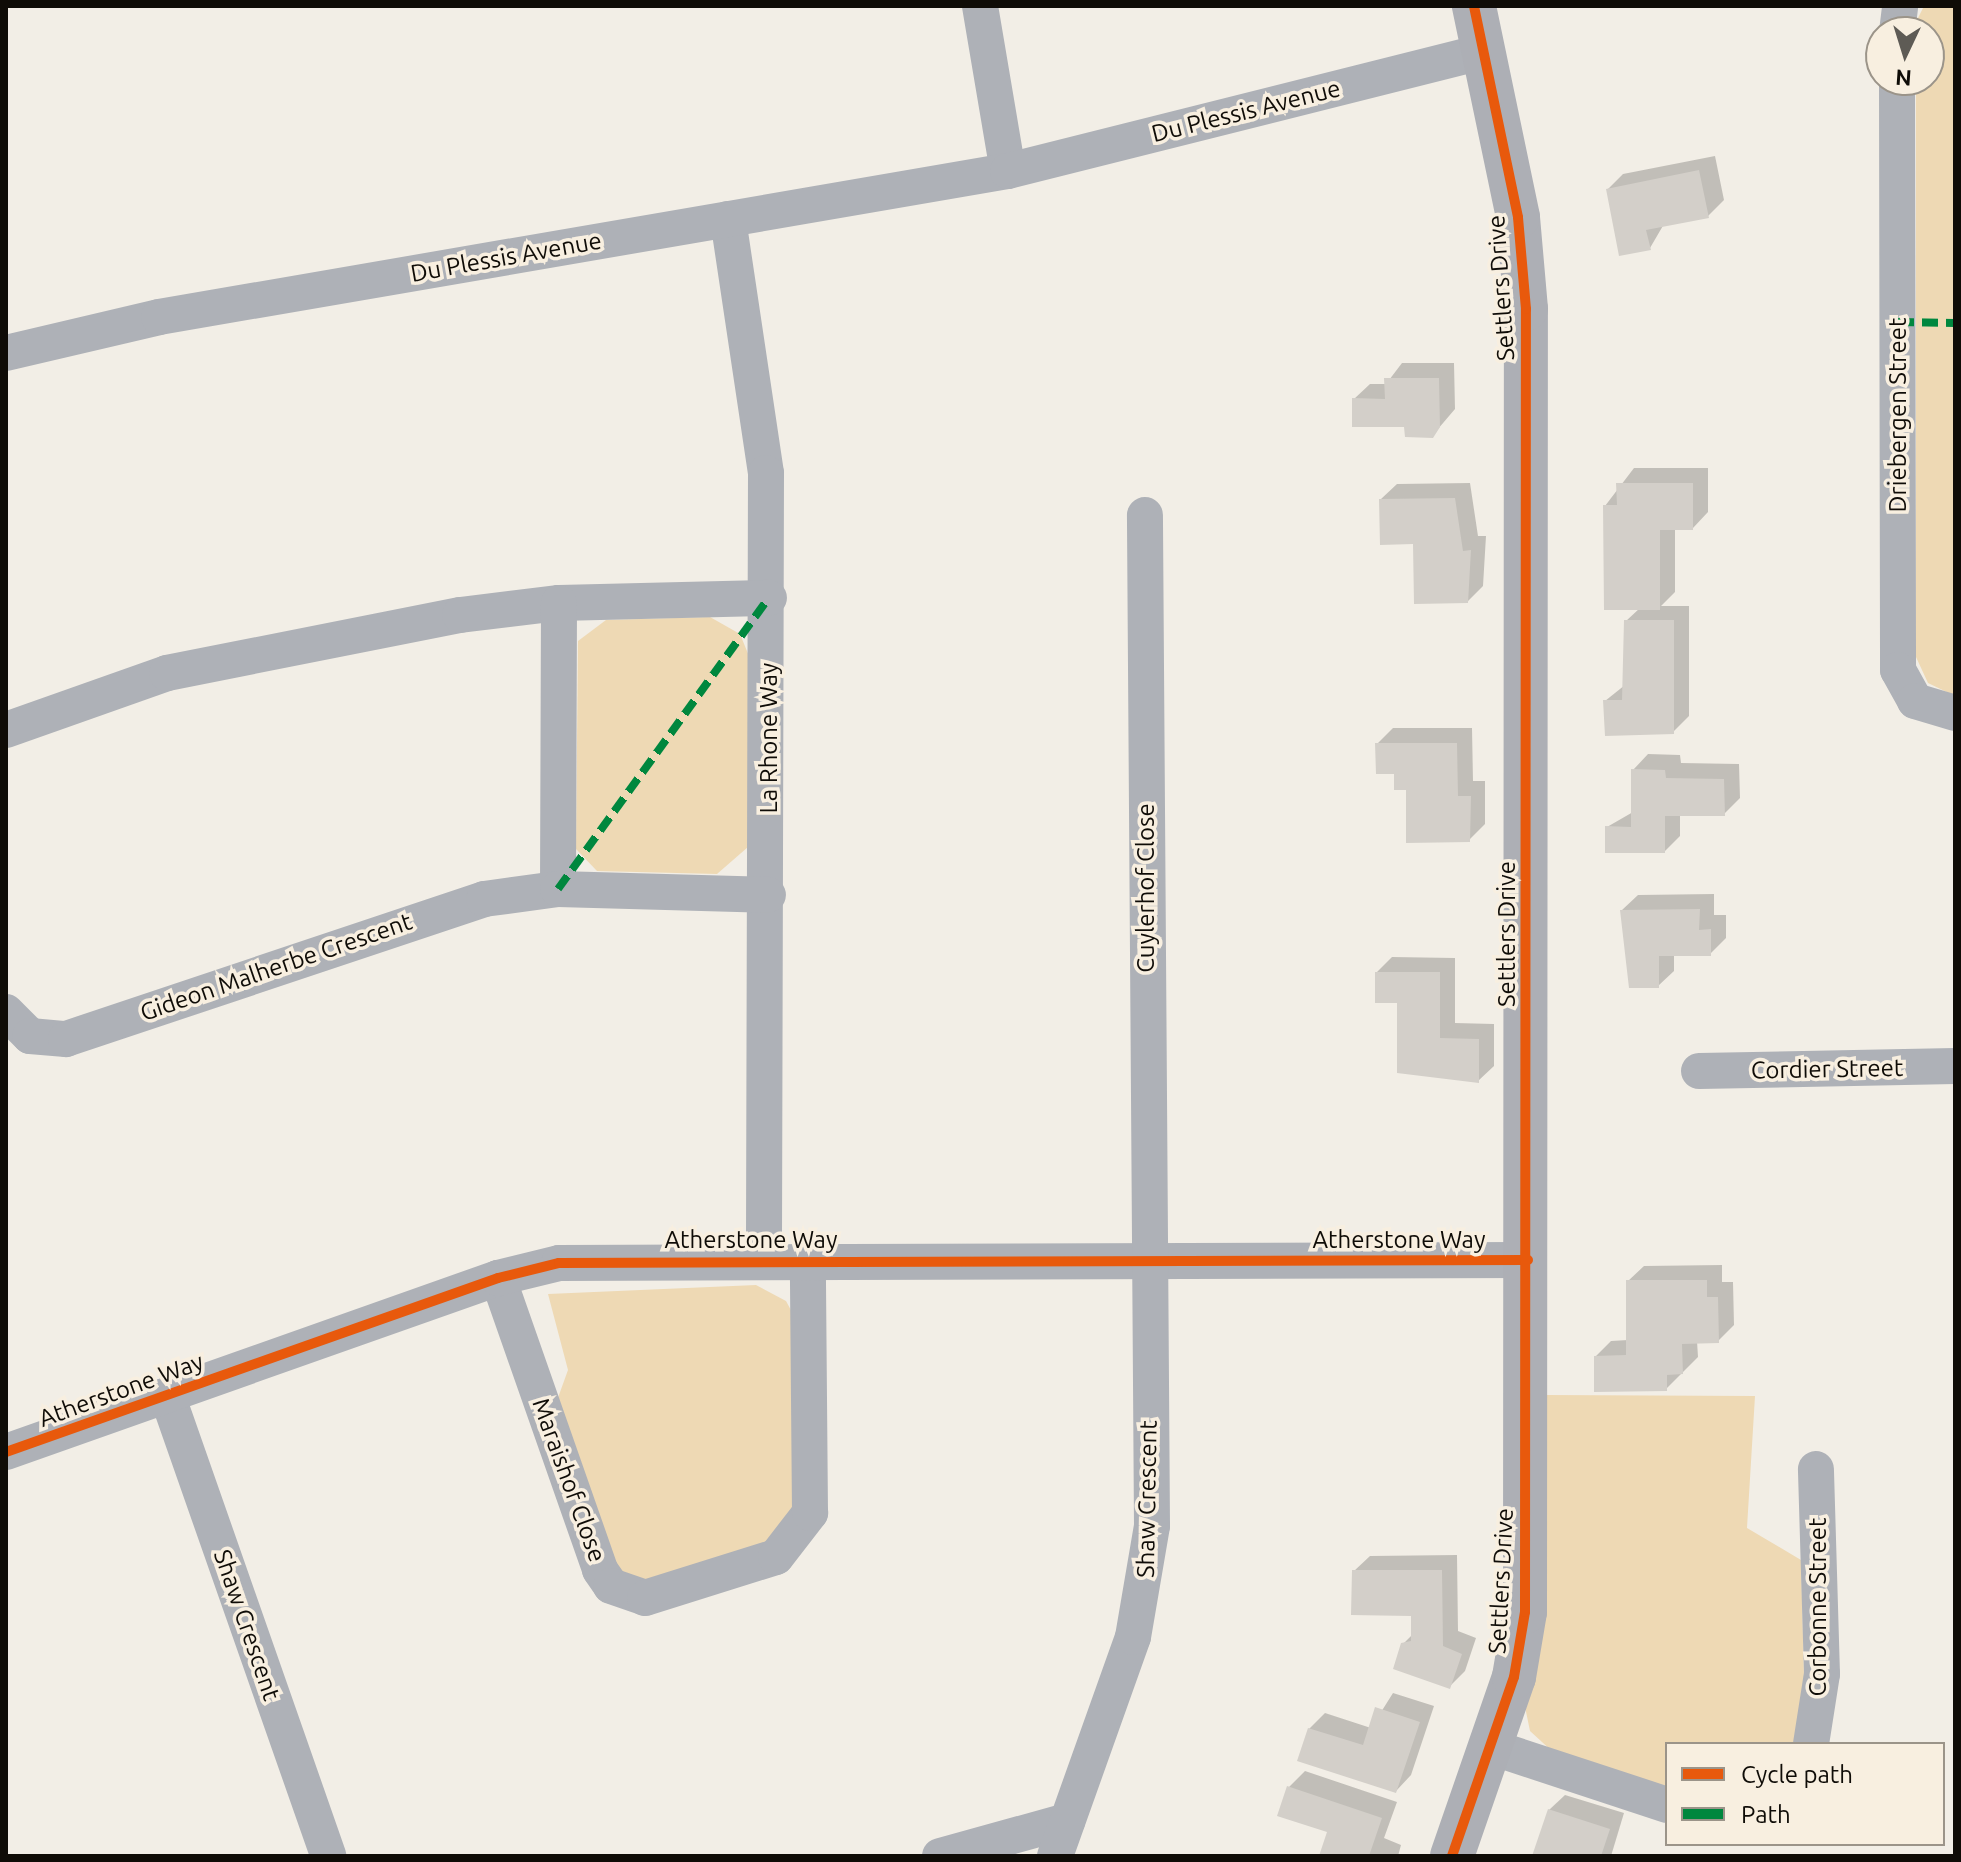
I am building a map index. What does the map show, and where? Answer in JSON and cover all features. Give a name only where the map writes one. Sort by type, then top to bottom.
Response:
[{"type":"street","points":[[980,6],[1008,171]]},
{"type":"street","name":"Settlers Drive","points":[[1452,1856],[1514,1677],[1525,1612],[1528,1260],[1526,294],[1474,6]]},
{"type":"street","name":"Du Plessis Avenue","points":[[6,353],[159,317],[1008,171],[1484,51]]},
{"type":"street","name":"Driebergen Street","points":[[1897,96],[1898,670],[1915,701],[1955,713]]},
{"type":"street","name":"La Rhone Way","points":[[728,219],[766,473],[769,598],[764,1260]]},
{"type":"street","name":"Cuylerhof Close","points":[[1145,515],[1147,1260]]},
{"type":"street","points":[[6,730],[167,673],[460,615],[559,603],[769,598]]},
{"type":"street","points":[[558,889],[559,603]]},
{"type":"street","name":"Gideon Malherbe Crescent","points":[[6,1012],[30,1036],[66,1039],[441,910],[558,889],[768,895]]},
{"type":"street","name":"Cordier Street","points":[[1699,1071],[1955,1066]]},
{"type":"street","name":"Maraishof Close","points":[[498,1278],[600,1570],[611,1586],[645,1598],[776,1557],[810,1513],[808,1260]]},
{"type":"street","name":"Shaw Crescent","points":[[1055,1856],[1147,1584],[1147,1260]]},
{"type":"street","name":"Atherstone Way","points":[[6,1452],[498,1278],[559,1263],[1528,1260]]},
{"type":"street","name":"Shaw Crescent","points":[[167,1395],[328,1856]]},
{"type":"street","name":"Corbonne Street","points":[[1811,1742],[1822,1674],[1816,1469]]},
{"type":"street","points":[[1491,1747],[1665,1804]]},
{"type":"street","points":[[940,1856],[1067,1821]]},
{"type":"shaded area","points":[[1924,6],[1955,6],[1955,696],[1928,683],[1916,657],[1916,96],[1945,96],[1945,16],[1919,16]]},
{"type":"shaded area","points":[[710,617],[740,634],[751,661],[748,847],[717,874],[597,871],[576,849],[578,641],[606,620]]},
{"type":"shaded area","points":[[756,1285],[786,1301],[793,1314],[797,1507],[786,1534],[651,1587],[619,1580],[555,1406],[568,1370],[548,1294]]},
{"type":"shaded area","points":[[1546,1395],[1755,1396],[1747,1528],[1801,1560],[1804,1677],[1795,1742],[1665,1742],[1665,1789],[1554,1753],[1530,1731],[1524,1702]]},
{"type":"building","points":[[1699,170],[1709,218],[1646,230],[1651,250],[1619,256],[1606,189]]},
{"type":"building","points":[[1384,378],[1439,378],[1440,427],[1433,438],[1405,437],[1404,427],[1352,427],[1352,398],[1385,399]]},
{"type":"building","points":[[1616,483],[1693,483],[1693,530],[1660,530],[1660,610],[1604,610],[1603,505],[1617,505]]},
{"type":"building","points":[[1455,498],[1463,551],[1471,550],[1468,603],[1414,604],[1413,544],[1380,545],[1379,499]]},
{"type":"building","points":[[1624,620],[1674,620],[1674,734],[1605,736],[1603,700],[1622,700]]},
{"type":"building","points":[[1375,743],[1457,743],[1458,796],[1471,796],[1470,842],[1406,843],[1406,790],[1394,790],[1394,774],[1376,774]]},
{"type":"building","points":[[1631,769],[1665,770],[1666,778],[1724,779],[1725,816],[1665,816],[1665,853],[1605,853],[1605,826],[1631,827]]},
{"type":"building","points":[[1700,909],[1699,930],[1711,929],[1711,956],[1659,956],[1659,988],[1629,988],[1620,910]]},
{"type":"building","points":[[1375,972],[1440,972],[1440,1038],[1479,1039],[1479,1083],[1397,1073],[1397,1003],[1375,1003]]},
{"type":"building","points":[[1626,1280],[1707,1280],[1707,1297],[1718,1297],[1719,1343],[1682,1344],[1683,1374],[1667,1375],[1667,1391],[1594,1392],[1594,1356],[1626,1355]]},
{"type":"building","points":[[1352,1570],[1442,1570],[1443,1646],[1462,1654],[1450,1689],[1393,1669],[1401,1643],[1411,1641],[1411,1616],[1351,1615]]},
{"type":"building","points":[[1375,1707],[1420,1722],[1396,1793],[1297,1761],[1308,1728],[1363,1745]]},
{"type":"building","points":[[1287,1786],[1382,1818],[1369,1856],[1319,1856],[1327,1832],[1277,1816]]},
{"type":"building","points":[[1548,1809],[1610,1829],[1601,1856],[1532,1856]]},
{"type":"marked path","points":[[1898,322],[1955,323]]},
{"type":"marked path","points":[[558,889],[769,598]]},
{"type":"cycle path","points":[[1452,1856],[1514,1677],[1525,1612],[1526,309],[1518,217],[1474,6]]},
{"type":"cycle path","points":[[6,1452],[498,1278],[559,1263],[1528,1260]]}]
